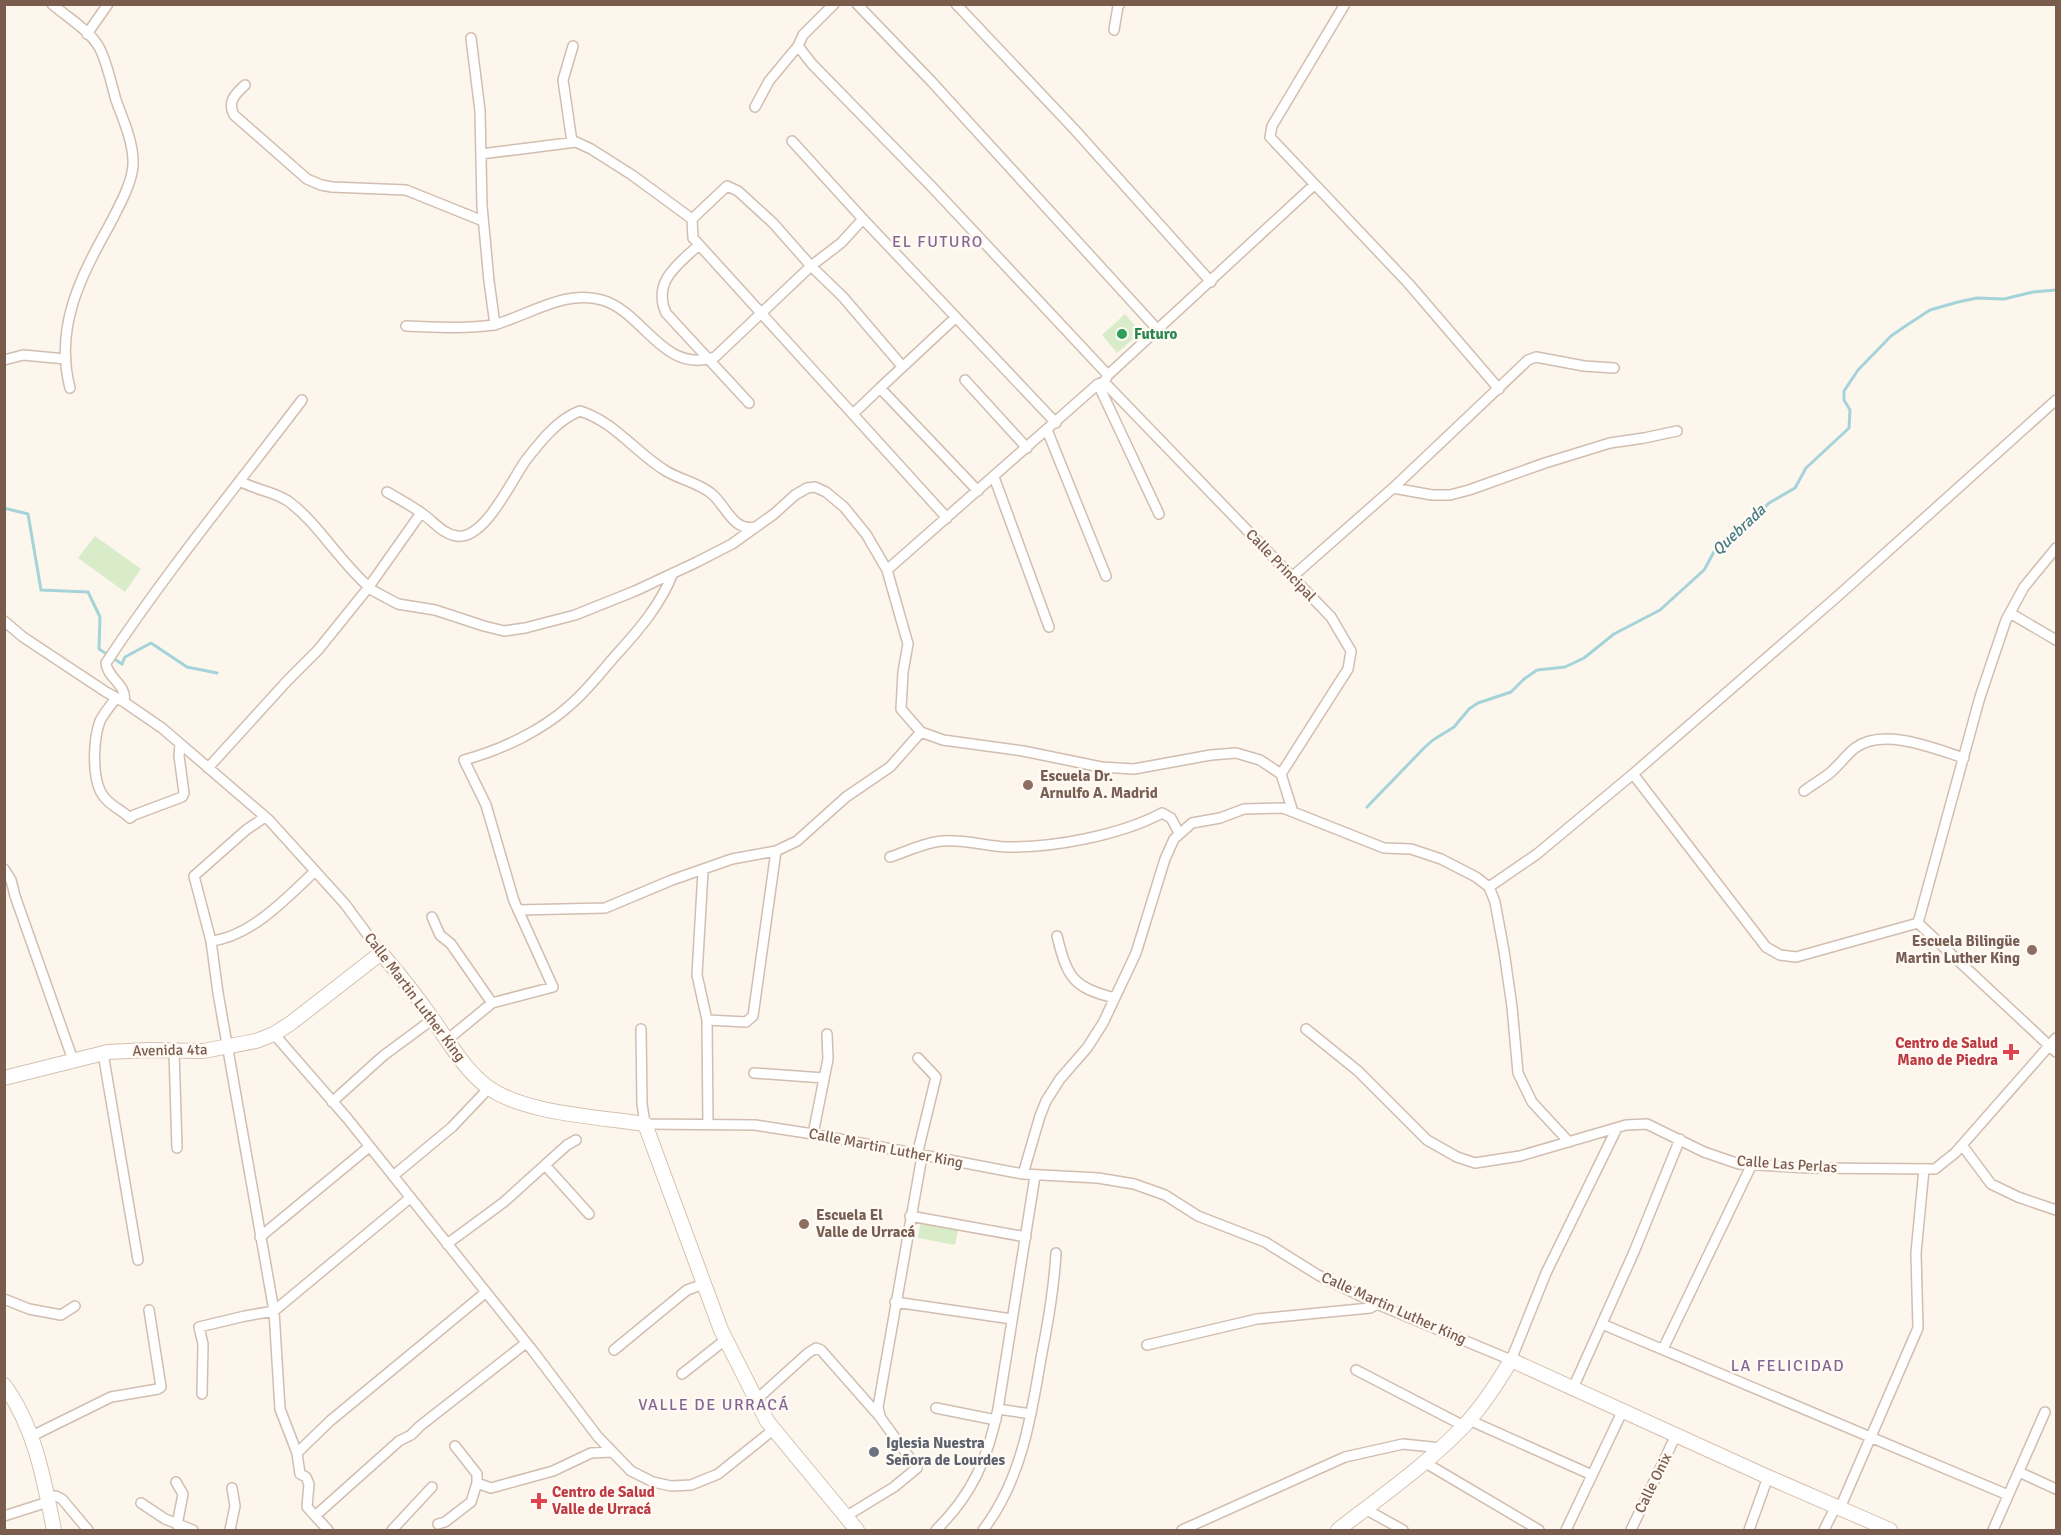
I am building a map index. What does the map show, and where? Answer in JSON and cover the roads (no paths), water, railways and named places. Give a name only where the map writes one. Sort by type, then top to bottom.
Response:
[{"type":"street","points":[[52,4],[99,47],[132,149],[133,167],[123,200],[71,304],[65,370],[70,388]]},
{"type":"street","points":[[87,34],[108,4]]},
{"type":"street","points":[[756,107],[769,81],[798,46],[803,35],[834,4]]},
{"type":"street","points":[[857,4],[931,81],[1158,330]]},
{"type":"street","points":[[956,4],[1075,130],[1211,282]]},
{"type":"street","points":[[1114,30],[1120,4]]},
{"type":"street","points":[[1345,4],[1272,126],[1270,137],[1409,284],[1499,388]]},
{"type":"street","points":[[471,38],[480,111],[483,220],[495,325]]},
{"type":"street","points":[[572,142],[563,80],[573,46]]},
{"type":"street","name":"Calle Principal","points":[[798,46],[812,64],[932,187],[1103,380],[1331,617],[1351,651],[1348,669],[1281,774]]},
{"type":"street","points":[[245,85],[232,100],[230,106],[234,116],[308,179],[332,187],[406,190],[483,220]]},
{"type":"street","points":[[792,141],[955,318],[1056,423]]},
{"type":"street","points":[[482,154],[576,142],[605,157],[692,219]]},
{"type":"street","points":[[887,570],[1056,423],[1314,185]]},
{"type":"street","points":[[902,366],[843,297],[811,266],[774,223],[733,188],[727,186],[692,219],[693,238],[947,518]]},
{"type":"street","points":[[406,326],[447,328],[495,325],[545,304],[586,296],[606,301],[624,312],[670,353],[680,357],[709,360],[762,315],[811,266],[841,243],[863,219]]},
{"type":"street","points":[[699,245],[675,267],[665,281],[661,302],[666,313],[749,403]]},
{"type":"street","points":[[853,414],[955,318]]},
{"type":"street","points":[[4,360],[23,355],[66,359]]},
{"type":"street","points":[[1292,577],[1393,488],[1528,360],[1536,357],[1584,366],[1614,368]]},
{"type":"street","points":[[965,380],[1027,448]]},
{"type":"street","points":[[1103,380],[1159,514]]},
{"type":"street","points":[[880,388],[978,491]]},
{"type":"street","points":[[180,744],[178,756],[184,793],[182,797],[130,818],[122,809],[106,800],[100,791],[94,756],[100,721],[124,694],[118,682],[108,671],[106,663],[163,581],[302,400]]},
{"type":"street","points":[[1489,887],[1537,854],[1633,774],[1839,595],[2056,400]]},
{"type":"street","points":[[387,492],[422,513],[444,532],[459,537],[474,531],[501,501],[525,462],[540,443],[563,420],[580,411],[596,416],[616,430],[649,460],[711,494],[740,526],[747,529],[756,527]]},
{"type":"street","points":[[1047,430],[1106,576]]},
{"type":"street","points":[[1393,488],[1432,495],[1450,495],[1610,443],[1677,431]]},
{"type":"street","points":[[994,477],[1049,627]]},
{"type":"street","points":[[240,481],[290,502],[347,567],[368,587],[398,604],[435,610],[504,631],[575,615],[635,591],[732,544],[801,492],[815,487],[844,507],[866,534],[887,570],[908,644],[903,672],[901,709],[921,732],[943,741],[1023,751],[1101,767],[1134,769],[1211,755],[1236,753],[1260,760],[1281,774],[1293,812]]},
{"type":"street","points":[[208,768],[318,650],[422,513]]},
{"type":"street","points":[[1918,922],[1980,697],[2010,613],[2024,587],[2056,548]]},
{"type":"street","points":[[447,1040],[492,1003],[553,987],[510,890],[502,853],[486,805],[464,760],[487,753],[527,734],[567,708],[647,619],[666,592],[673,573]]},
{"type":"street","points":[[2010,613],[2056,640]]},
{"type":"street","name":"Calle Martin Luther King","points":[[4,621],[23,637],[120,700],[180,744],[265,817],[345,904],[472,1071],[489,1088],[508,1098],[549,1110],[645,1124],[755,1125],[1035,1176],[1098,1178],[1134,1184],[1165,1195],[1198,1216],[1265,1242],[1318,1275],[1377,1304],[1511,1360],[1890,1530]]},
{"type":"street","points":[[518,910],[605,908],[672,880],[732,859],[776,851],[797,842],[846,797],[890,767],[921,732]]},
{"type":"street","points":[[1804,790],[1832,771],[1853,749],[1875,739],[1916,744],[1964,758]]},
{"type":"street","points":[[1633,774],[1749,926],[1772,952],[1788,958],[1796,957],[1918,922]]},
{"type":"street","points":[[1023,1174],[1046,1101],[1060,1079],[1087,1048],[1103,1023],[1136,953],[1165,859],[1174,839],[1192,823],[1220,818],[1244,809],[1283,808],[1384,848],[1411,849],[1441,859],[1476,877],[1489,887],[1495,902],[1504,951],[1518,1073],[1532,1102],[1569,1142]]},
{"type":"street","points":[[890,857],[941,841],[1006,847],[1085,839],[1150,820],[1162,813],[1171,818],[1179,833]]},
{"type":"street","points":[[265,817],[246,830],[194,876],[211,940],[274,1311],[280,1409],[297,1453],[300,1474],[306,1477],[309,1484],[307,1507],[328,1530]]},
{"type":"street","points":[[707,1020],[746,1022],[753,1016],[776,851]]},
{"type":"street","points":[[4,869],[11,880],[73,1060]]},
{"type":"street","points":[[211,940],[223,939],[243,931],[280,903],[315,871]]},
{"type":"street","points":[[703,871],[697,975],[707,1020],[708,1124]]},
{"type":"street","points":[[432,917],[440,935],[451,944],[492,1003]]},
{"type":"street","points":[[1918,922],[2054,1045]]},
{"type":"street","points":[[1057,936],[1070,975],[1079,985],[1097,994],[1115,998]]},
{"type":"street","name":"Avenida 4ta","points":[[4,1078],[103,1053],[129,1050],[203,1051],[256,1041],[274,1034],[381,953]]},
{"type":"street","points":[[332,1102],[383,1056],[433,1019]]},
{"type":"street","points":[[641,1029],[642,1104],[645,1124],[725,1340],[773,1430],[857,1530]]},
{"type":"street","name":"Calle Las Perlas","points":[[1306,1029],[1358,1071],[1427,1140],[1457,1157],[1475,1163],[1520,1156],[1617,1128],[1647,1124],[1704,1152],[1739,1164],[1809,1168],[1935,1169],[1962,1145],[2054,1045]]},
{"type":"street","points":[[274,1034],[393,1176],[598,1437],[632,1472],[653,1482],[671,1486],[691,1485],[718,1474],[773,1430]]},
{"type":"street","points":[[813,1134],[828,1059],[827,1034]]},
{"type":"street","points":[[174,1051],[177,1148]]},
{"type":"street","points":[[103,1053],[138,1260]]},
{"type":"street","points":[[880,1418],[878,1407],[920,1155],[936,1077],[918,1058]]},
{"type":"street","points":[[754,1073],[824,1078]]},
{"type":"street","points":[[393,1176],[452,1127],[489,1088]]},
{"type":"street","points":[[1338,1530],[1441,1448],[1467,1423],[1492,1392],[1511,1360],[1546,1273],[1617,1128]]},
{"type":"street","points":[[1573,1388],[1680,1139]]},
{"type":"street","points":[[447,1244],[504,1202],[567,1145],[576,1140]]},
{"type":"street","points":[[1962,1145],[1991,1184],[2018,1197],[2056,1210]]},
{"type":"street","points":[[260,1237],[369,1147]]},
{"type":"street","points":[[1663,1349],[1752,1164]]},
{"type":"street","points":[[545,1165],[589,1214]]},
{"type":"street","points":[[1824,1530],[1838,1507],[1871,1438],[1918,1328],[1916,1252],[1924,1169]]},
{"type":"street","points":[[936,1530],[960,1504],[975,1480],[990,1443],[998,1409],[1035,1176]]},
{"type":"street","points":[[202,1394],[203,1344],[199,1327],[274,1311],[410,1198]]},
{"type":"street","points":[[910,1216],[1026,1237]]},
{"type":"street","points":[[983,1530],[996,1514],[1015,1474],[1031,1414],[1055,1285],[1056,1253]]},
{"type":"street","points":[[614,1350],[687,1290],[704,1284]]},
{"type":"street","points":[[297,1453],[330,1421],[485,1293]]},
{"type":"street","points":[[4,1299],[29,1309],[61,1315],[75,1306]]},
{"type":"street","points":[[896,1302],[1012,1319]]},
{"type":"street","points":[[1147,1345],[1257,1319],[1370,1308],[1377,1304]]},
{"type":"street","points":[[30,1437],[111,1397],[161,1387],[148,1310]]},
{"type":"street","points":[[1602,1324],[2008,1495]]},
{"type":"street","points":[[682,1374],[725,1340]]},
{"type":"street","points":[[315,1516],[399,1441],[411,1435],[526,1343]]},
{"type":"street","points":[[756,1400],[816,1348],[821,1350],[880,1418],[917,1468],[894,1487],[845,1517]]},
{"type":"street","points":[[1356,1370],[1467,1423],[1592,1475]]},
{"type":"street","points":[[4,1385],[22,1412],[44,1477],[54,1530]]},
{"type":"street","points":[[936,1408],[996,1420]]},
{"type":"street","points":[[998,1409],[1031,1414]]},
{"type":"street","points":[[1566,1530],[1623,1410]]},
{"type":"street","points":[[1993,1530],[2045,1412]]},
{"type":"street","name":"Calle Onix","points":[[1630,1530],[1676,1435]]},
{"type":"street","points":[[1182,1530],[1345,1457],[1403,1444],[1441,1448]]},
{"type":"street","points":[[438,1524],[445,1522],[471,1502],[477,1483],[477,1474],[455,1446]]},
{"type":"street","points":[[477,1483],[491,1488],[554,1471],[591,1453],[612,1452]]},
{"type":"street","points":[[1424,1462],[1539,1530]]},
{"type":"street","points":[[2019,1472],[2056,1489]]},
{"type":"street","points":[[1749,1530],[1768,1477]]},
{"type":"street","points":[[176,1482],[183,1494],[177,1525]]},
{"type":"street","points":[[392,1530],[432,1486]]},
{"type":"street","points":[[230,1530],[235,1506],[232,1488]]},
{"type":"street","points":[[4,1516],[56,1496],[88,1530]]},
{"type":"street","points":[[141,1503],[177,1525],[193,1530]]},
{"type":"street","points":[[1365,1509],[1403,1530]]},
{"type":"waterway","name":"Quebrada","points":[[1367,807],[1424,748],[1454,727],[1469,709],[1478,703],[1511,692],[1537,670],[1565,667],[1584,658],[1614,634],[1660,610],[1704,570],[1715,550],[1745,527],[1769,503],[1795,488],[1806,468],[1849,428],[1850,410],[1844,400],[1844,391],[1858,370],[1891,336],[1930,310],[1958,302],[1977,298],[2004,299],[2033,292],[2056,290]]},
{"type":"waterway","points":[[4,508],[28,514],[41,590],[88,592],[100,617],[99,649],[122,664],[125,657],[151,643],[187,667],[217,673]]},
{"type":"place","name":"Futuro","points":[[1122,334]]},
{"type":"place","name":"Escuela Dr. Arnulfo A. Madrid","points":[[1028,785]]},
{"type":"place","name":"Escuela Bilingüe Martin Luther King","points":[[2032,950]]},
{"type":"place","name":"Centro de Salud Mano de Piedra","points":[[2011,1052]]},
{"type":"place","name":"Escuela El Valle de Urracá","points":[[804,1224]]},
{"type":"place","name":"Iglesia Nuestra Señora de Lourdes","points":[[874,1452]]},
{"type":"place","name":"Centro de Salud Valle de Urracá","points":[[539,1501]]},
{"type":"district","name":"EL FUTURO","points":[[938,242]]},
{"type":"district","name":"LA FELICIDAD","points":[[1788,1366]]},
{"type":"district","name":"VALLE DE URRACÁ","points":[[714,1405]]}]
